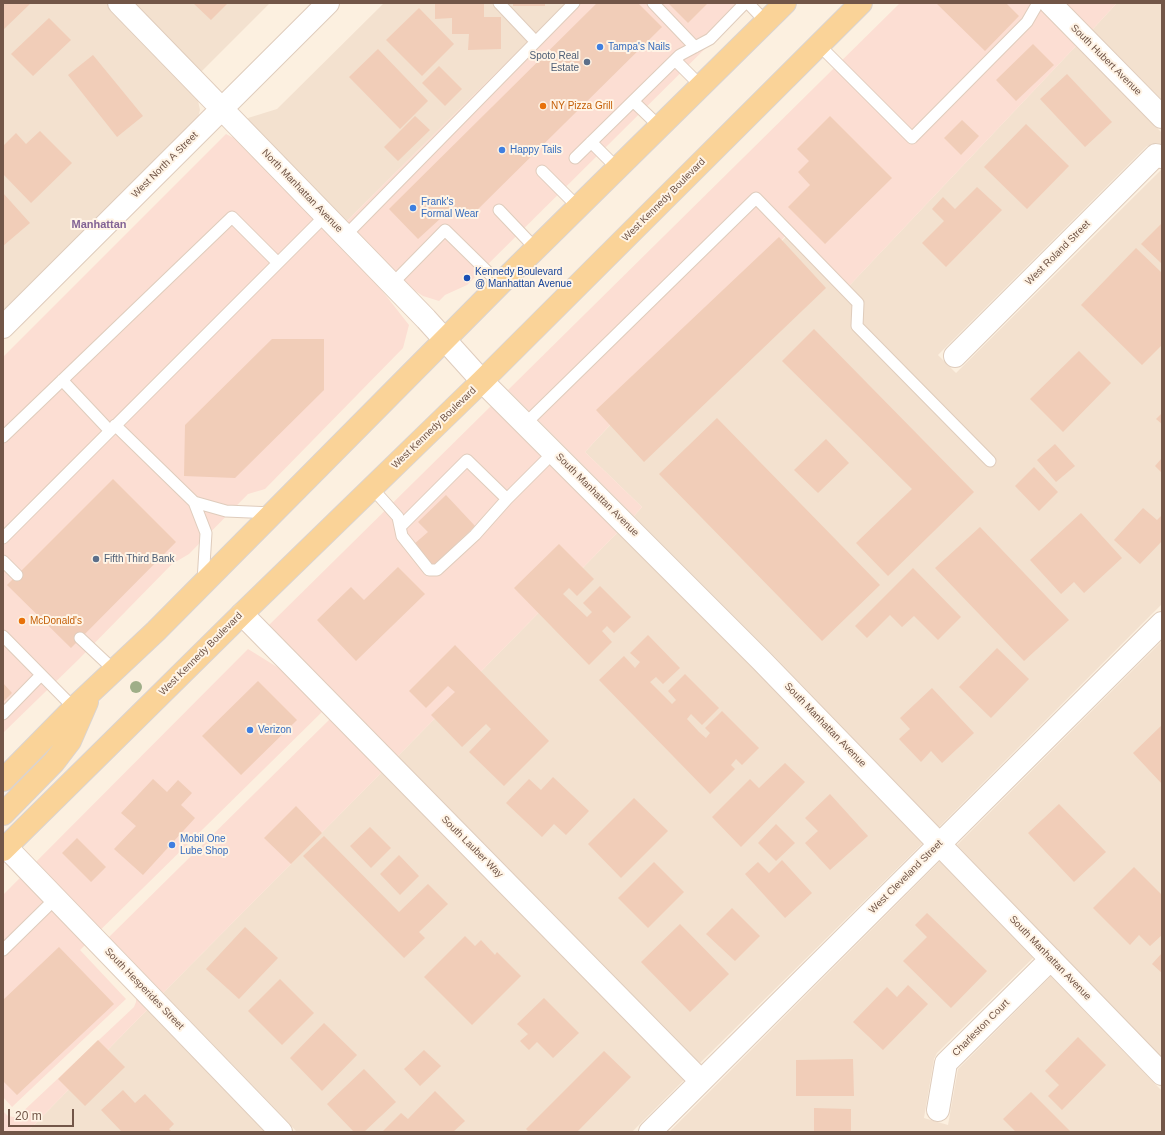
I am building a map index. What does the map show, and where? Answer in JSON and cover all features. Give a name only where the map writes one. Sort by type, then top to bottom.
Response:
[{"type":"main road","points":[[3,780],[74,708],[156,631],[500,284],[785,3]]},
{"type":"main road","name":"West Kennedy Boulevard","points":[[4,847],[482,381],[861,3]]},
{"type":"main road","points":[[3,814],[54,762],[70,740],[90,694]]},
{"type":"street","name":"North Manhattan Avenue","points":[[119,3],[445,339],[482,381]]},
{"type":"street","name":"West North A Street","points":[[3,327],[328,3]]},
{"type":"street","name":"South Hubert Avenue","points":[[1051,4],[1162,116]]},
{"type":"street","name":"West Roland Street","points":[[955,356],[1156,155],[1162,157]]},
{"type":"street","name":"South Manhattan Avenue","points":[[482,381],[762,661],[1162,1074]]},
{"type":"street","name":"South Lauber Way","points":[[242,614],[701,1081]]},
{"type":"street","name":"West Cleveland Street","points":[[650,1132],[1162,623]]},
{"type":"street","name":"South Hesperides Street","points":[[4,847],[56,898],[281,1132]]},
{"type":"street","name":"Charleston Court","points":[[938,1110],[946,1063],[1051,959]]},
{"type":"lane","points":[[499,3],[536,41]]},
{"type":"lane","points":[[345,236],[574,3]]},
{"type":"lane","points":[[653,3],[695,47]]},
{"type":"lane","points":[[576,158],[680,55],[710,38],[747,3],[766,22]]},
{"type":"lane","points":[[819,45],[912,138],[1027,22],[1051,4]]},
{"type":"lane","points":[[675,60],[701,86]]},
{"type":"lane","points":[[633,101],[660,127]]},
{"type":"lane","points":[[591,142],[617,168]]},
{"type":"lane","points":[[542,171],[578,207]]},
{"type":"lane","points":[[525,424],[756,198],[858,303],[857,326],[990,461]]},
{"type":"lane","points":[[499,210],[536,249]]},
{"type":"lane","points":[[3,538],[325,216]]},
{"type":"lane","points":[[3,437],[232,217],[278,263]]},
{"type":"lane","points":[[392,284],[445,230],[500,284]]},
{"type":"lane","points":[[62,380],[112,428],[194,502],[226,511],[274,513]]},
{"type":"lane","points":[[372,488],[398,517],[402,536],[429,570],[437,570],[474,535],[507,499],[554,452]]},
{"type":"lane","points":[[400,527],[467,460],[507,499]]},
{"type":"lane","points":[[194,502],[206,533],[203,584]]},
{"type":"lane","points":[[3,562],[17,575]]},
{"type":"lane","points":[[3,636],[74,708]]},
{"type":"lane","points":[[80,638],[114,670]]},
{"type":"lane","points":[[3,714],[41,675]]},
{"type":"lane","points":[[3,950],[56,898]]},
{"type":"shaded area","points":[[3,3],[107,3],[197,96],[200,110],[198,118],[3,313]]},
{"type":"shaded area","points":[[131,3],[270,3],[200,73]]},
{"type":"shaded area","points":[[384,3],[566,3],[346,222],[249,122],[248,118],[277,109]]},
{"type":"shaded area","points":[[566,3],[751,3],[467,285],[445,295],[439,301],[423,296],[414,290],[346,222]]},
{"type":"shaded area","points":[[900,3],[1034,3],[1076,46],[849,286],[791,230],[585,452],[642,507],[634,516],[508,390]]},
{"type":"shaded area","points":[[1066,3],[1117,3],[1092,30]]},
{"type":"shaded area","points":[[1117,3],[1162,3],[1162,100],[1092,30]]},
{"type":"shaded area","points":[[1076,46],[1162,133],[1162,144],[1157,143],[1147,146],[938,355],[956,373],[1162,169],[1162,604],[939,827],[771,653],[634,516],[642,507],[585,452],[792,230],[849,286]]},
{"type":"shaded area","points":[[226,134],[236,139],[369,274],[409,325],[403,348],[265,489],[248,494],[189,554],[172,564],[79,659],[3,733],[3,357]]},
{"type":"shaded area","points":[[491,406],[618,532],[398,756],[269,625]]},
{"type":"shaded area","points":[[618,532],[923,843],[700,1063],[398,756]]},
{"type":"shaded area","points":[[1162,641],[1162,1058],[957,845]]},
{"type":"shaded area","points":[[248,649],[290,675],[325,709],[80,950],[126,999],[12,1107],[3,1097],[3,895]]},
{"type":"shaded area","points":[[330,719],[382,772],[163,993],[109,937]]},
{"type":"shaded area","points":[[382,772],[684,1080],[632,1132],[297,1132],[163,993]]},
{"type":"shaded area","points":[[940,861],[1034,957],[937,1053],[934,1059],[924,1118],[948,1125],[958,1069],[1051,976],[1162,1091],[1162,1132],[669,1132]]},
{"type":"shaded area","points":[[136,998],[147,1010],[27,1132],[3,1132],[3,1111],[8,1116],[17,1117],[134,1007]]},
{"type":"shaded area","points":[[147,1010],[265,1132],[27,1132]]},
{"type":"building","points":[[3,3],[31,3],[3,30]]},
{"type":"building","points":[[193,3],[228,3],[211,20]]},
{"type":"building","points":[[435,3],[484,3],[484,17],[501,17],[501,49],[468,50],[469,34],[452,34],[452,18],[435,19]]},
{"type":"building","points":[[513,3],[545,3],[545,6],[513,6]]},
{"type":"building","points":[[597,3],[638,3],[662,27],[467,220],[454,206],[418,239],[389,209]]},
{"type":"building","points":[[668,3],[708,3],[688,23]]},
{"type":"building","points":[[936,3],[1006,3],[1019,16],[985,51]]},
{"type":"building","points":[[419,8],[454,44],[422,76],[386,40]]},
{"type":"building","points":[[49,18],[71,40],[33,76],[11,54]]},
{"type":"building","points":[[1033,44],[1054,65],[1016,101],[996,80]]},
{"type":"building","points":[[378,49],[428,101],[400,129],[349,77]]},
{"type":"building","points":[[93,55],[143,116],[117,137],[68,75]]},
{"type":"building","points":[[439,66],[462,89],[445,106],[422,83]]},
{"type":"building","points":[[1067,74],[1112,122],[1085,147],[1040,99]]},
{"type":"building","points":[[415,116],[430,130],[398,161],[384,147]]},
{"type":"building","points":[[830,116],[892,178],[825,244],[788,207],[810,185],[798,172],[809,161],[797,149]]},
{"type":"building","points":[[962,120],[979,136],[961,155],[944,138]]},
{"type":"building","points":[[1026,124],[1069,166],[1027,209],[984,167]]},
{"type":"building","points":[[40,131],[72,163],[31,203],[3,174],[3,146],[16,133],[26,144]]},
{"type":"building","points":[[977,187],[1002,210],[946,267],[922,243],[944,221],[932,209],[943,197],[955,209]]},
{"type":"building","points":[[3,193],[30,223],[3,246]]},
{"type":"building","points":[[1162,223],[1162,264],[1141,244]]},
{"type":"building","points":[[779,237],[826,288],[644,462],[596,410]]},
{"type":"building","points":[[1136,248],[1162,273],[1162,345],[1142,365],[1081,305]]},
{"type":"building","points":[[814,329],[974,492],[888,576],[856,543],[912,489],[782,361]]},
{"type":"building","points":[[272,339],[324,339],[324,390],[235,478],[184,476],[185,425]]},
{"type":"building","points":[[1079,351],[1111,383],[1063,432],[1030,399]]},
{"type":"building","points":[[1162,413],[1162,424],[1156,419]]},
{"type":"building","points":[[717,418],[880,585],[822,641],[659,474]]},
{"type":"building","points":[[826,439],[849,463],[818,493],[794,470]]},
{"type":"building","points":[[1055,444],[1075,466],[1056,482],[1037,460]]},
{"type":"building","points":[[1162,458],[1162,473],[1155,466]]},
{"type":"building","points":[[1034,467],[1058,492],[1039,511],[1015,486]]},
{"type":"building","name":"Fifth Third Bank","points":[[113,479],[176,542],[71,648],[7,585]]},
{"type":"building","points":[[446,495],[475,526],[433,566],[413,545],[428,532],[418,522]]},
{"type":"building","points":[[1143,508],[1157,520],[1162,515],[1162,541],[1140,564],[1114,540]]},
{"type":"building","points":[[1081,513],[1122,558],[1084,593],[1074,582],[1061,594],[1030,560]]},
{"type":"building","points":[[980,527],[1069,620],[1024,661],[935,568]]},
{"type":"building","points":[[559,544],[594,579],[577,596],[569,588],[563,594],[587,617],[592,612],[583,603],[600,586],[631,617],[614,633],[607,626],[602,631],[612,642],[589,665],[514,588]]},
{"type":"building","points":[[398,567],[425,594],[356,661],[317,620],[351,587],[364,600]]},
{"type":"building","points":[[913,568],[961,617],[938,640],[914,616],[902,627],[890,615],[867,638],[855,626]]},
{"type":"building","points":[[648,635],[680,668],[663,684],[656,677],[650,682],[672,704],[676,700],[668,691],[685,674],[719,708],[702,725],[691,714],[687,719],[699,732],[706,738],[710,733],[705,728],[722,711],[759,748],[742,765],[736,759],[731,765],[735,769],[710,794],[599,680],[624,656],[635,668],[640,662],[630,653]]},
{"type":"building","points":[[455,645],[549,741],[504,786],[469,752],[491,729],[486,724],[462,747],[431,715],[455,692],[448,686],[426,708],[409,691]]},
{"type":"building","points":[[997,648],[1029,679],[991,718],[959,687]]},
{"type":"building","points":[[258,681],[297,720],[241,775],[202,736]]},
{"type":"building","points":[[3,683],[12,693],[3,702]]},
{"type":"building","points":[[932,688],[974,733],[942,763],[931,751],[921,762],[899,739],[910,729],[900,718]]},
{"type":"building","points":[[1162,725],[1162,784],[1133,753]]},
{"type":"building","points":[[785,763],[805,782],[741,847],[712,817],[750,779],[759,788]]},
{"type":"building","points":[[553,777],[589,811],[566,835],[554,824],[542,837],[506,803],[529,779],[541,790]]},
{"type":"building","points":[[153,779],[167,792],[178,780],[192,793],[181,805],[195,818],[143,875],[114,849],[136,826],[121,813]]},
{"type":"building","points":[[830,794],[868,836],[830,870],[805,843],[818,831],[805,818]]},
{"type":"building","points":[[634,798],[668,831],[621,878],[588,844]]},
{"type":"building","points":[[1059,804],[1106,852],[1074,882],[1028,833]]},
{"type":"building","points":[[296,806],[322,833],[291,864],[264,838]]},
{"type":"building","points":[[776,824],[795,843],[776,861],[758,843]]},
{"type":"building","points":[[370,827],[391,848],[371,868],[350,846]]},
{"type":"building","points":[[324,836],[399,912],[428,884],[448,904],[419,932],[425,938],[404,958],[303,856]]},
{"type":"building","points":[[77,838],[106,867],[91,882],[62,853]]},
{"type":"building","points":[[399,855],[419,876],[400,895],[380,874]]},
{"type":"building","points":[[782,860],[812,893],[785,918],[745,874],[758,862],[769,873]]},
{"type":"building","points":[[654,862],[684,892],[648,928],[618,898]]},
{"type":"building","points":[[1134,867],[1162,895],[1162,935],[1150,946],[1139,935],[1130,945],[1093,908]]},
{"type":"building","points":[[732,908],[760,936],[735,961],[706,934]]},
{"type":"building","points":[[927,913],[987,971],[951,1008],[903,961],[927,937],[915,925]]},
{"type":"building","points":[[680,924],[729,974],[690,1012],[641,962]]},
{"type":"building","points":[[245,927],[278,958],[239,999],[206,969]]},
{"type":"building","points":[[465,936],[475,946],[481,940],[495,955],[497,952],[521,976],[472,1025],[424,977]]},
{"type":"building","points":[[59,947],[114,1004],[17,1095],[3,1081],[3,1000]]},
{"type":"building","points":[[1162,953],[1162,973],[1152,964]]},
{"type":"building","points":[[280,979],[314,1013],[282,1045],[248,1011]]},
{"type":"building","points":[[908,985],[928,1004],[883,1050],[853,1022],[887,987],[897,997]]},
{"type":"building","points":[[544,998],[579,1033],[553,1058],[537,1042],[529,1050],[520,1041],[528,1034],[517,1024]]},
{"type":"building","points":[[324,1023],[357,1055],[322,1091],[290,1058]]},
{"type":"building","points":[[1078,1037],[1106,1065],[1062,1110],[1048,1096],[1059,1085],[1045,1071]]},
{"type":"building","points":[[98,1040],[125,1067],[85,1106],[58,1079]]},
{"type":"building","points":[[424,1050],[441,1066],[420,1086],[404,1069]]},
{"type":"building","points":[[604,1051],[631,1077],[577,1132],[529,1132],[526,1129]]},
{"type":"building","points":[[853,1059],[854,1096],[796,1096],[796,1060]]},
{"type":"building","points":[[364,1069],[396,1102],[364,1132],[354,1132],[327,1104]]},
{"type":"building","points":[[123,1090],[135,1103],[145,1094],[174,1124],[169,1129],[172,1132],[122,1132],[101,1110]]},
{"type":"building","points":[[435,1091],[465,1121],[453,1132],[382,1132],[401,1113],[408,1119]]},
{"type":"building","points":[[1031,1092],[1071,1132],[1016,1132],[1003,1119]]},
{"type":"building","points":[[814,1108],[851,1109],[851,1132],[814,1132]]},
{"type":"place","name":"Tampa's Nails","points":[[600,47]]},
{"type":"place","name":"Spoto Real Estate","points":[[587,62]]},
{"type":"place","name":"NY Pizza Grill","points":[[543,106]]},
{"type":"place","name":"Happy Tails","points":[[502,150]]},
{"type":"place","name":"Frank's Formal Wear","points":[[413,208]]},
{"type":"place","name":"Kennedy Boulevard @ Manhattan Avenue","points":[[467,278]]},
{"type":"place","name":"Fifth Third Bank","points":[[96,559]]},
{"type":"place","name":"McDonald's","points":[[22,621]]},
{"type":"place","name":"Verizon","points":[[250,730]]},
{"type":"place","name":"Mobil One Lube Shop","points":[[172,845]]},
{"type":"district","name":"Manhattan","points":[[99,225]]}]
